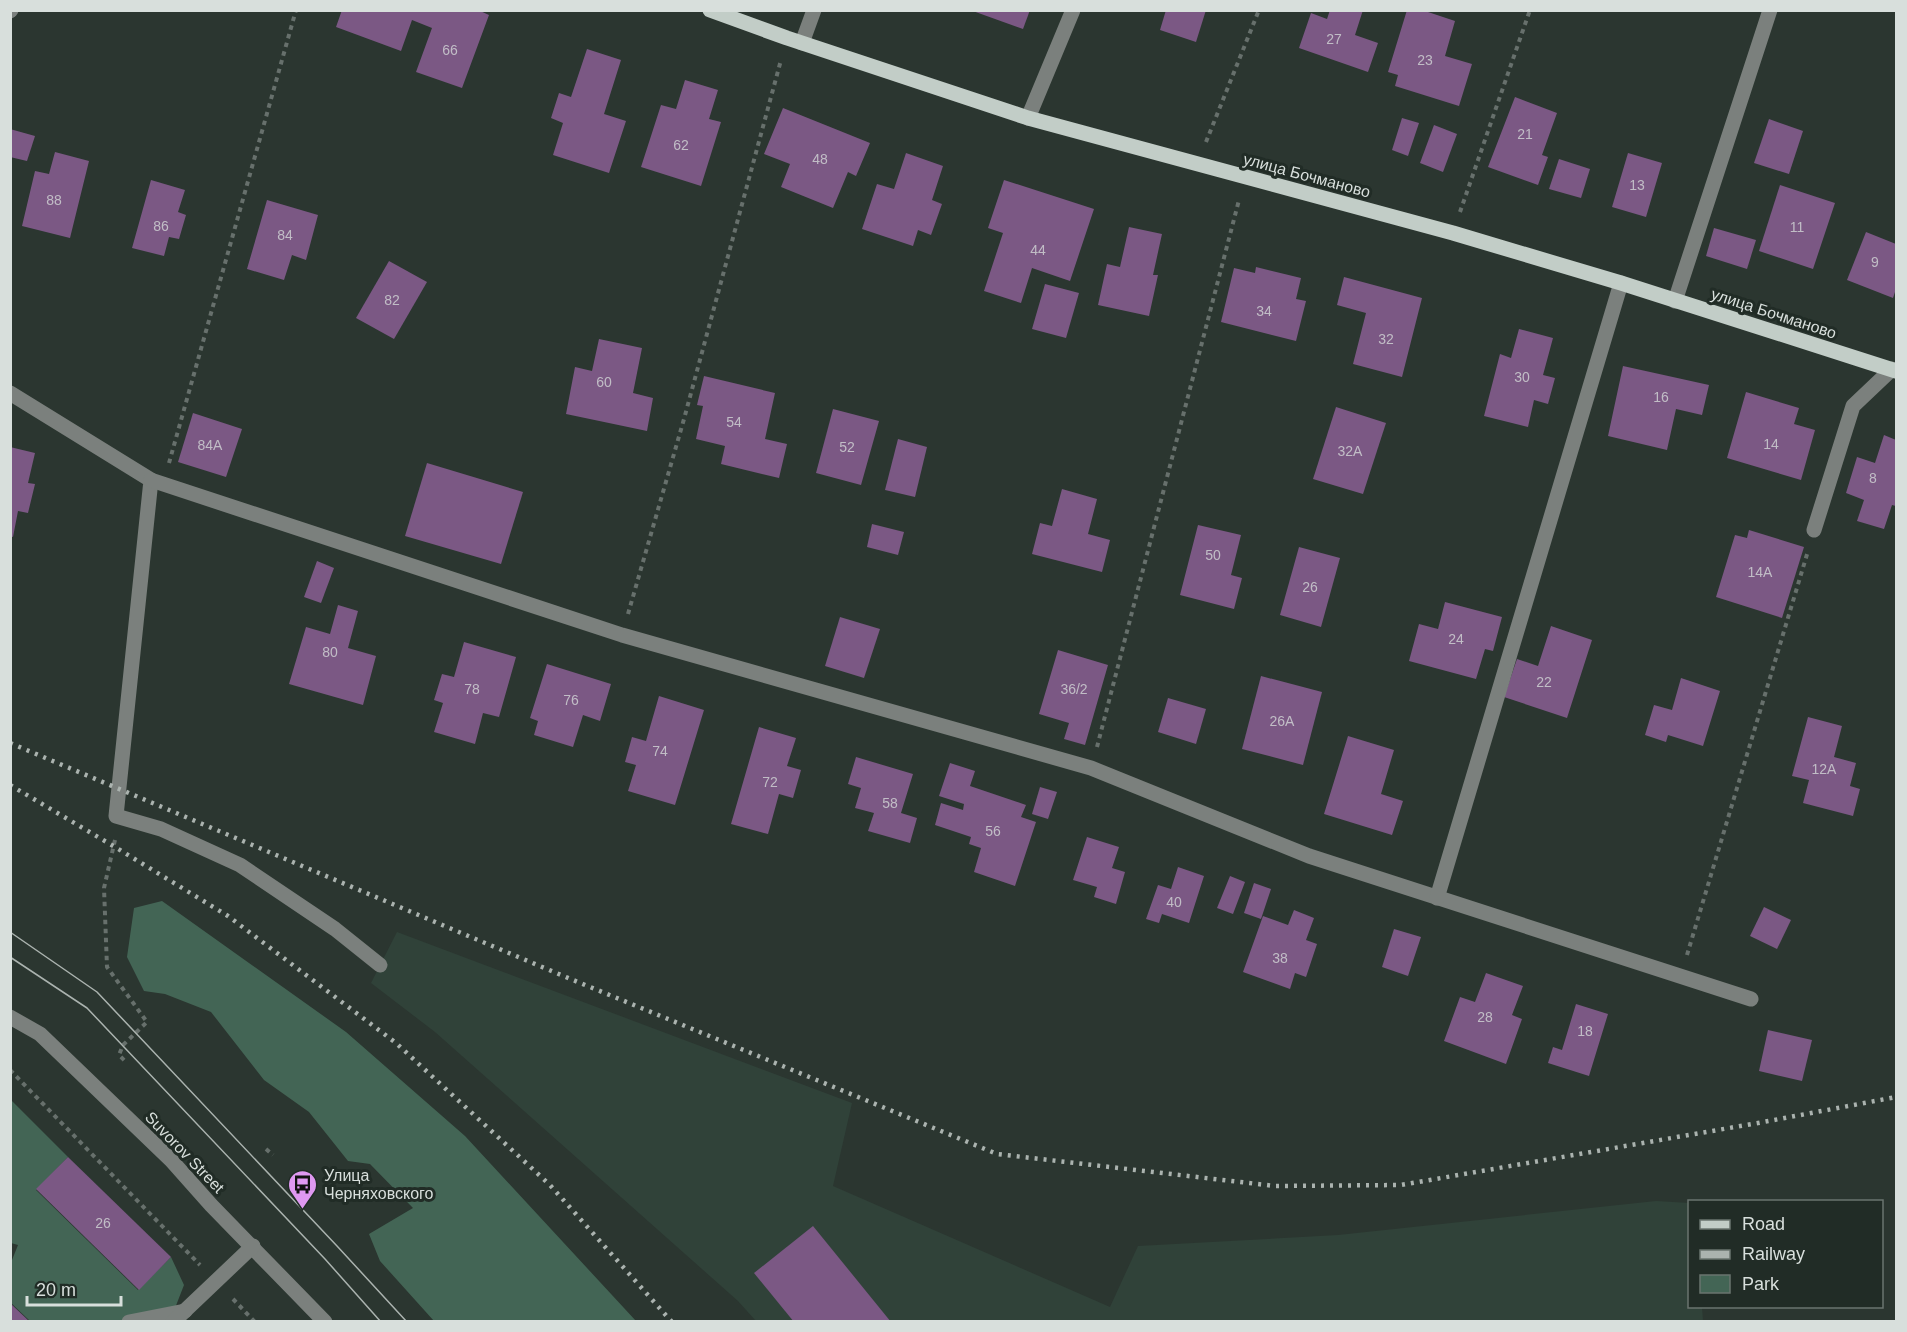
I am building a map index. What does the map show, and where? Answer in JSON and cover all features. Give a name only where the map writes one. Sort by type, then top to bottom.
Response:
[{"type":"main road","name":"улица Бочманово","points":[[710,10],[1028,118],[1453,233],[1621,283],[1894,370]]},
{"type":"street","points":[[794,40],[814,10]]},
{"type":"street","points":[[1028,118],[1072,10]]},
{"type":"street","points":[[1676,301],[1770,10]]},
{"type":"street","points":[[1437,898],[1621,283]]},
{"type":"street","points":[[1814,530],[1852,406],[1894,370]]},
{"type":"street","points":[[10,393],[152,480],[622,635],[1091,768],[1309,856],[1751,999]]},
{"type":"street","points":[[152,480],[116,816],[161,829],[240,865],[335,929],[380,965]]},
{"type":"street","name":"Suvorov Street","points":[[10,1017],[40,1034],[171,1160],[211,1205],[325,1322]]},
{"type":"street","points":[[129,1322],[179,1316],[253,1246]]},
{"type":"path","points":[[152,480],[169,465],[296,10]]},
{"type":"path","points":[[1197,165],[1259,10]]},
{"type":"path","points":[[1453,233],[1530,10]]},
{"type":"path","points":[[622,635],[794,40]]},
{"type":"path","points":[[1091,768],[1245,176]]},
{"type":"path","points":[[1680,976],[1814,530]]},
{"type":"path","points":[[116,816],[115,847],[104,888],[107,967],[147,1022],[123,1045],[119,1055],[125,1061]]},
{"type":"path","points":[[10,1070],[255,1322]]},
{"type":"path","points":[[266,1149],[273,1155]]},
{"type":"shaded area","points":[[397,932],[852,1103],[833,1186],[1110,1307],[1138,1246],[1338,1235],[1656,1201],[1688,1203],[1688,1308],[1702,1308],[1703,1321],[756,1321],[738,1301],[435,1032],[371,983]]},
{"type":"green space","points":[[162,901],[346,1032],[465,1136],[636,1321],[434,1321],[380,1261],[369,1234],[413,1208],[370,1164],[348,1161],[309,1112],[264,1080],[211,1012],[165,994],[144,991],[127,957],[134,908]]},
{"type":"green space","points":[[11,1100],[68,1157],[36,1190],[138,1290],[171,1257],[184,1285],[170,1321],[30,1321],[11,1303],[10,1265],[18,1245],[11,1243]]},
{"type":"building","points":[[342,10],[478,10],[489,15],[462,88],[416,72],[432,28],[412,20],[401,51],[336,27]]},
{"type":"building","points":[[970,10],[1030,10],[1023,29]]},
{"type":"building","points":[[1166,10],[1206,10],[1196,42],[1160,30]]},
{"type":"building","points":[[1330,10],[1363,10],[1355,35],[1378,43],[1368,72],[1299,48],[1311,13],[1327,19]]},
{"type":"building","points":[[1407,10],[1422,10],[1455,21],[1445,56],[1472,64],[1459,106],[1395,86],[1398,75],[1388,72]]},
{"type":"building","points":[[587,49],[621,60],[604,114],[626,121],[609,173],[553,155],[563,123],[551,118],[559,93],[571,97]]},
{"type":"building","points":[[685,80],[718,90],[709,119],[721,122],[701,186],[641,167],[661,105],[676,109]]},
{"type":"building","points":[[1515,97],[1557,113],[1542,155],[1548,157],[1538,185],[1488,167]]},
{"type":"building","points":[[783,108],[870,143],[856,176],[848,172],[833,208],[781,187],[790,164],[764,154]]},
{"type":"building","points":[[1402,118],[1419,123],[1408,156],[1392,150]]},
{"type":"building","points":[[1769,119],[1803,131],[1789,174],[1754,163]]},
{"type":"building","points":[[1434,125],[1457,134],[1443,172],[1420,163]]},
{"type":"building","points":[[10,129],[35,136],[27,161],[10,157]]},
{"type":"building","points":[[55,152],[89,161],[70,238],[22,226],[35,171],[49,174]]},
{"type":"building","points":[[906,153],[943,166],[932,200],[942,204],[931,235],[918,230],[913,246],[862,229],[877,184],[894,189]]},
{"type":"building","points":[[1628,153],[1662,163],[1646,217],[1612,207]]},
{"type":"building","points":[[1559,159],[1590,169],[1581,198],[1549,189]]},
{"type":"building","points":[[151,180],[185,190],[178,212],[186,215],[179,239],[169,237],[164,256],[132,248]]},
{"type":"building","points":[[1004,180],[1094,209],[1070,281],[1032,268],[1021,303],[984,291],[1003,233],[988,228]]},
{"type":"building","points":[[1780,185],[1835,203],[1813,269],[1759,251]]},
{"type":"building","points":[[267,200],[318,215],[306,260],[292,255],[284,280],[247,269]]},
{"type":"building","points":[[1129,227],[1162,234],[1153,275],[1158,275],[1149,316],[1098,305],[1107,264],[1120,267]]},
{"type":"building","points":[[1714,228],[1756,240],[1747,269],[1706,256]]},
{"type":"building","points":[[1866,232],[1896,244],[1896,289],[1893,298],[1847,280]]},
{"type":"building","points":[[389,261],[427,282],[394,339],[356,318]]},
{"type":"building","points":[[1256,267],[1301,278],[1296,299],[1306,301],[1296,341],[1221,322],[1234,268],[1255,273]]},
{"type":"building","points":[[1344,277],[1422,298],[1402,377],[1353,364],[1366,313],[1337,305]]},
{"type":"building","points":[[1045,284],[1079,293],[1066,338],[1032,329]]},
{"type":"building","points":[[1519,329],[1553,338],[1543,375],[1555,378],[1548,404],[1534,400],[1528,427],[1484,416],[1500,354],[1511,358]]},
{"type":"building","points":[[599,339],[642,348],[633,393],[653,398],[647,431],[566,414],[575,367],[592,371]]},
{"type":"building","points":[[1623,366],[1709,385],[1702,415],[1676,409],[1667,450],[1608,436]]},
{"type":"building","points":[[704,376],[775,393],[765,439],[787,444],[779,478],[721,464],[725,446],[696,439],[703,406],[697,405]]},
{"type":"building","points":[[1746,392],[1799,408],[1794,424],[1815,430],[1801,480],[1727,458]]},
{"type":"building","points":[[1336,407],[1386,423],[1363,494],[1313,479]]},
{"type":"building","points":[[833,409],[879,421],[861,485],[816,473]]},
{"type":"building","points":[[193,413],[242,429],[226,477],[178,462]]},
{"type":"building","points":[[1884,435],[1896,440],[1896,506],[1892,505],[1884,529],[1857,521],[1864,500],[1846,493],[1857,457],[1875,463]]},
{"type":"building","points":[[898,439],[927,447],[915,497],[885,490]]},
{"type":"building","points":[[10,447],[35,453],[28,483],[35,484],[28,513],[18,511],[13,537],[10,536]]},
{"type":"building","points":[[427,463],[523,492],[501,564],[405,536]]},
{"type":"building","points":[[1062,489],[1097,499],[1088,534],[1110,540],[1102,572],[1032,554],[1040,523],[1052,526]]},
{"type":"building","points":[[872,524],[904,532],[898,555],[867,547]]},
{"type":"building","points":[[1198,525],[1241,535],[1231,575],[1242,578],[1234,609],[1180,595]]},
{"type":"building","points":[[1749,530],[1804,547],[1782,618],[1716,597],[1735,535],[1747,538]]},
{"type":"building","points":[[1299,547],[1340,558],[1321,627],[1280,615]]},
{"type":"building","points":[[317,561],[334,568],[321,603],[304,597]]},
{"type":"building","points":[[1445,602],[1502,617],[1493,651],[1485,649],[1476,679],[1409,661],[1419,624],[1438,629]]},
{"type":"building","points":[[338,605],[358,611],[348,648],[376,656],[363,705],[289,684],[306,627],[330,634]]},
{"type":"building","points":[[840,617],[880,629],[864,678],[825,666]]},
{"type":"building","points":[[1551,626],[1592,640],[1567,718],[1504,697],[1517,659],[1538,666]]},
{"type":"building","points":[[464,642],[516,657],[499,717],[483,713],[475,744],[434,732],[443,703],[434,700],[442,674],[454,677]]},
{"type":"building","points":[[1058,650],[1108,665],[1085,745],[1064,739],[1069,723],[1039,714]]},
{"type":"building","points":[[547,664],[611,684],[600,721],[583,715],[573,747],[534,735],[538,721],[530,718]]},
{"type":"building","points":[[1261,676],[1322,692],[1303,765],[1242,749]]},
{"type":"building","points":[[1681,678],[1720,691],[1703,746],[1668,735],[1666,742],[1645,735],[1654,705],[1672,710]]},
{"type":"building","points":[[659,696],[704,710],[675,805],[628,791],[636,765],[625,762],[632,737],[646,741]]},
{"type":"building","points":[[1168,698],[1206,709],[1196,744],[1158,732]]},
{"type":"building","points":[[1808,717],[1842,726],[1834,757],[1856,763],[1850,786],[1860,789],[1853,816],[1803,803],[1809,780],[1792,776]]},
{"type":"building","points":[[759,727],[796,738],[787,766],[801,770],[793,798],[779,794],[768,834],[731,824]]},
{"type":"building","points":[[1348,736],[1394,750],[1381,794],[1403,801],[1392,835],[1324,814]]},
{"type":"building","points":[[856,757],[913,774],[901,813],[917,818],[910,843],[868,831],[874,813],[855,808],[861,788],[848,784]]},
{"type":"building","points":[[950,763],[975,771],[970,786],[1026,805],[1021,817],[1036,822],[1015,886],[974,872],[981,848],[969,844],[971,837],[935,825],[941,803],[963,810],[964,804],[939,796]]},
{"type":"building","points":[[1040,787],[1057,792],[1048,819],[1032,814]]},
{"type":"building","points":[[1087,837],[1119,847],[1112,868],[1125,872],[1116,904],[1094,897],[1097,887],[1073,880]]},
{"type":"building","points":[[1178,867],[1204,876],[1189,923],[1162,914],[1159,923],[1146,919],[1158,885],[1171,889]]},
{"type":"building","points":[[1230,876],[1245,882],[1233,914],[1217,908]]},
{"type":"building","points":[[1254,883],[1271,889],[1261,919],[1244,913]]},
{"type":"building","points":[[1764,907],[1791,920],[1777,949],[1750,936]]},
{"type":"building","points":[[1294,910],[1314,918],[1306,940],[1317,944],[1306,977],[1295,973],[1290,989],[1243,972],[1263,916],[1288,925]]},
{"type":"building","points":[[1394,929],[1421,937],[1408,976],[1382,967]]},
{"type":"building","points":[[1486,973],[1523,986],[1512,1015],[1522,1019],[1506,1064],[1444,1041],[1460,997],[1475,1002]]},
{"type":"building","points":[[1576,1004],[1608,1014],[1589,1076],[1548,1063],[1553,1047],[1562,1050]]},
{"type":"building","points":[[1768,1030],[1812,1040],[1802,1081],[1759,1071]]},
{"type":"building","points":[[68,1157],[171,1257],[139,1290],[36,1189]]},
{"type":"building","points":[[813,1226],[891,1322],[794,1322],[754,1273]]},
{"type":"building","points":[[10,1303],[30,1322],[10,1322]]},
{"type":"tram line","points":[[10,932],[97,992],[407,1322]]},
{"type":"tram line","points":[[10,957],[87,1008],[325,1259],[381,1322]]},
{"type":"railway","points":[[10,743],[573,980],[997,1154],[1275,1186],[1401,1185],[1896,1097]]},
{"type":"railway","points":[[10,785],[228,916],[396,1043],[550,1185],[672,1322]]},
{"type":"place","name":"Улица Черняховского","points":[[303,1210]]}]
